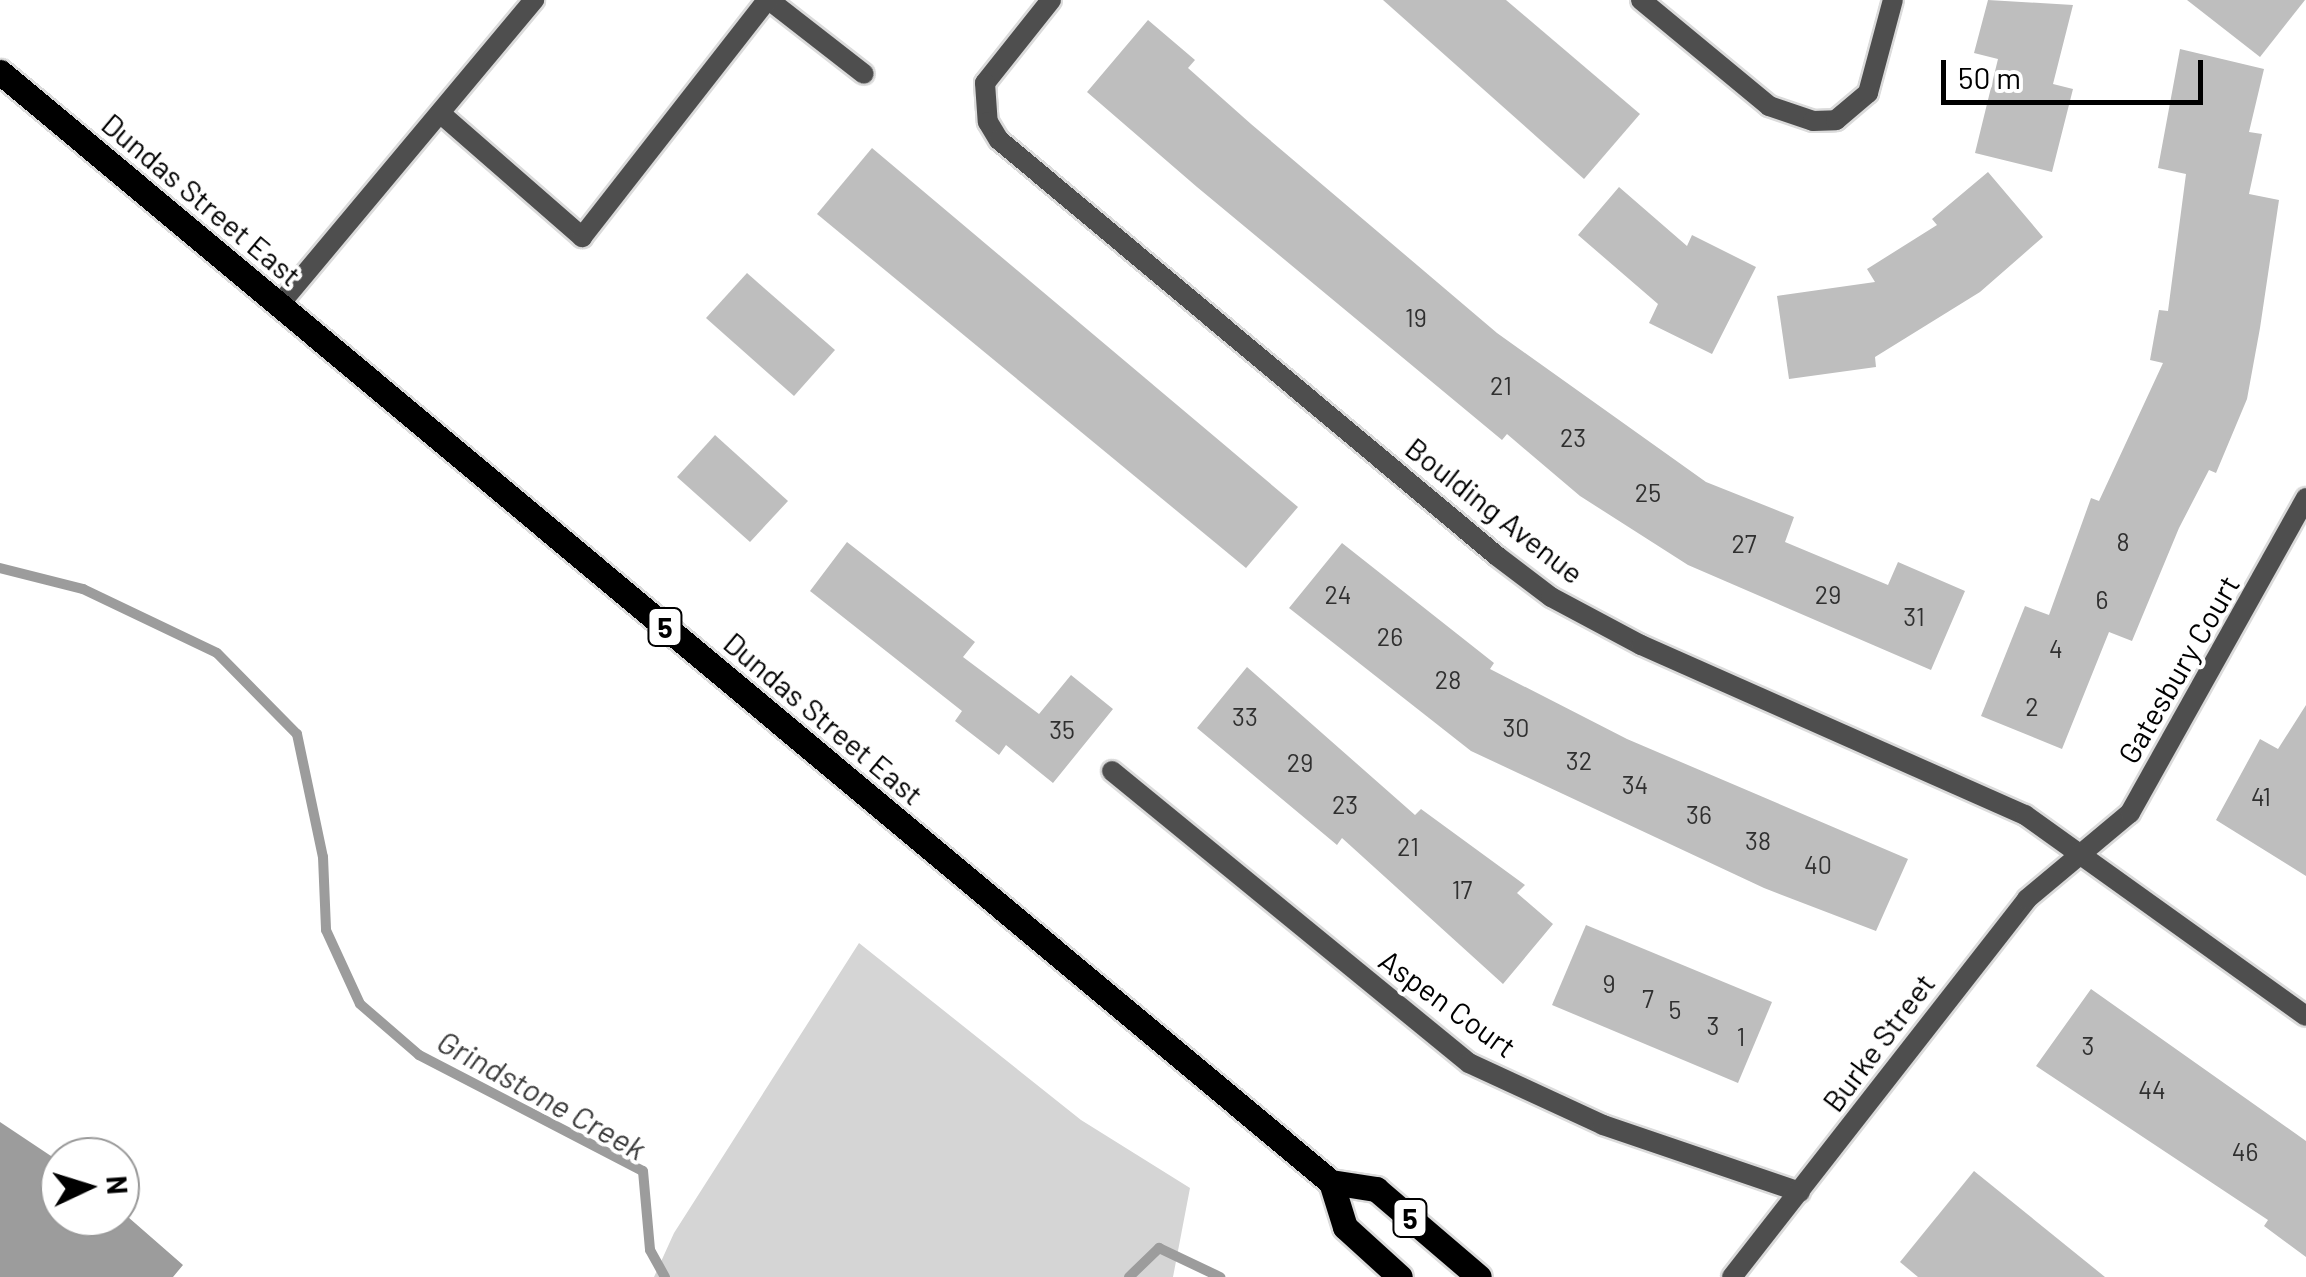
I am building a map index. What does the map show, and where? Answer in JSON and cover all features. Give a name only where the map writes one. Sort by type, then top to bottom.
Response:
[{"type":"main road","name":"Dundas Street East","points":[[0,72],[1331,1182],[1376,1189],[1479,1277]]},
{"type":"main road","name":"5","points":[[1331,1182],[1345,1227],[1400,1277]]},
{"type":"street","points":[[279,305],[534,0]]},
{"type":"street","points":[[440,112],[582,237],[768,0],[864,74]]},
{"type":"street","name":"Boulding Avenue","points":[[1051,0],[985,84],[988,122],[1000,140],[1497,556],[1588,618],[1948,776],[2025,815],[2306,1016]]},
{"type":"street","points":[[1641,0],[1769,106],[1813,120],[1836,120],[1868,93],[1893,0]]},
{"type":"street","name":"Gatesbury Court","points":[[2081,853],[2130,813],[2306,498]]},
{"type":"street","name":"Aspen Court","points":[[1112,771],[1469,1063],[1603,1125],[1800,1192]]},
{"type":"street","name":"Burke Street","points":[[1732,1277],[2027,898],[2081,853]]},
{"type":"shaded area","points":[[859,943],[1081,1120],[1190,1188],[1173,1277],[654,1277],[674,1233]]},
{"type":"shaded area","points":[[0,1122],[40,1149],[40,1237],[140,1237],[140,1227],[183,1265],[173,1277],[0,1277]]},
{"type":"building","points":[[1383,0],[1506,0],[1640,114],[1584,179]]},
{"type":"building","points":[[1988,0],[2073,5],[2053,84],[2073,89],[2052,172],[1975,153],[1998,59],[1974,53]]},
{"type":"building","points":[[2187,0],[2305,0],[2260,57]]},
{"type":"building","points":[[1148,20],[1195,60],[1188,68],[1497,333],[1706,482],[1794,517],[1785,542],[1888,585],[1898,562],[1965,591],[1931,670],[1688,565],[1580,496],[1507,434],[1502,440],[1197,187],[1087,92]]},
{"type":"building","points":[[2180,49],[2264,69],[2249,132],[2262,134],[2249,194],[2279,200],[2260,328],[2247,399],[2216,473],[2209,470],[2179,528],[2132,641],[2109,632],[2062,749],[1981,716],[2025,606],[2049,615],[2091,498],[2099,501],[2163,363],[2150,360],[2159,310],[2168,311],[2186,174],[2158,168]]},
{"type":"building","points":[[872,148],[1298,507],[1246,568],[817,214]]},
{"type":"building","points":[[1988,172],[2043,237],[1980,292],[1875,357],[1876,367],[1789,379],[1777,296],[1875,282],[1867,269],[1937,225],[1932,219]]},
{"type":"building","points":[[1619,187],[1687,246],[1692,235],[1756,267],[1712,354],[1649,323],[1658,304],[1578,235]]},
{"type":"building","points":[[747,273],[835,350],[794,396],[706,318]]},
{"type":"building","points":[[715,435],[788,501],[750,542],[677,477]]},
{"type":"building","points":[[847,542],[975,642],[963,657],[1039,714],[1071,675],[1113,709],[1053,783],[1006,745],[999,755],[955,721],[962,711],[810,591]]},
{"type":"building","points":[[1342,543],[1494,663],[1490,669],[1627,739],[1908,859],[1876,931],[1764,888],[1471,751],[1289,608]]},
{"type":"building","points":[[1247,667],[1415,815],[1421,809],[1525,885],[1517,893],[1553,924],[1503,984],[1342,838],[1337,845],[1197,728]]},
{"type":"building","points":[[2306,705],[2306,876],[2216,820],[2260,739],[2278,749]]},
{"type":"building","points":[[1586,925],[1772,1002],[1738,1083],[1552,1005]]},
{"type":"building","points":[[2091,989],[2306,1141],[2306,1257],[2264,1226],[2268,1220],[2036,1066]]},
{"type":"building","points":[[1974,1171],[2105,1277],[1918,1277],[1900,1262]]},
{"type":"waterway","name":"Grindstone Creek","points":[[0,568],[83,589],[217,653],[297,734],[323,857],[326,930],[360,1004],[419,1055],[643,1171],[650,1250],[665,1277]]},
{"type":"waterway","name":"Grindstone Creek","points":[[1129,1277],[1159,1248],[1220,1277]]}]
